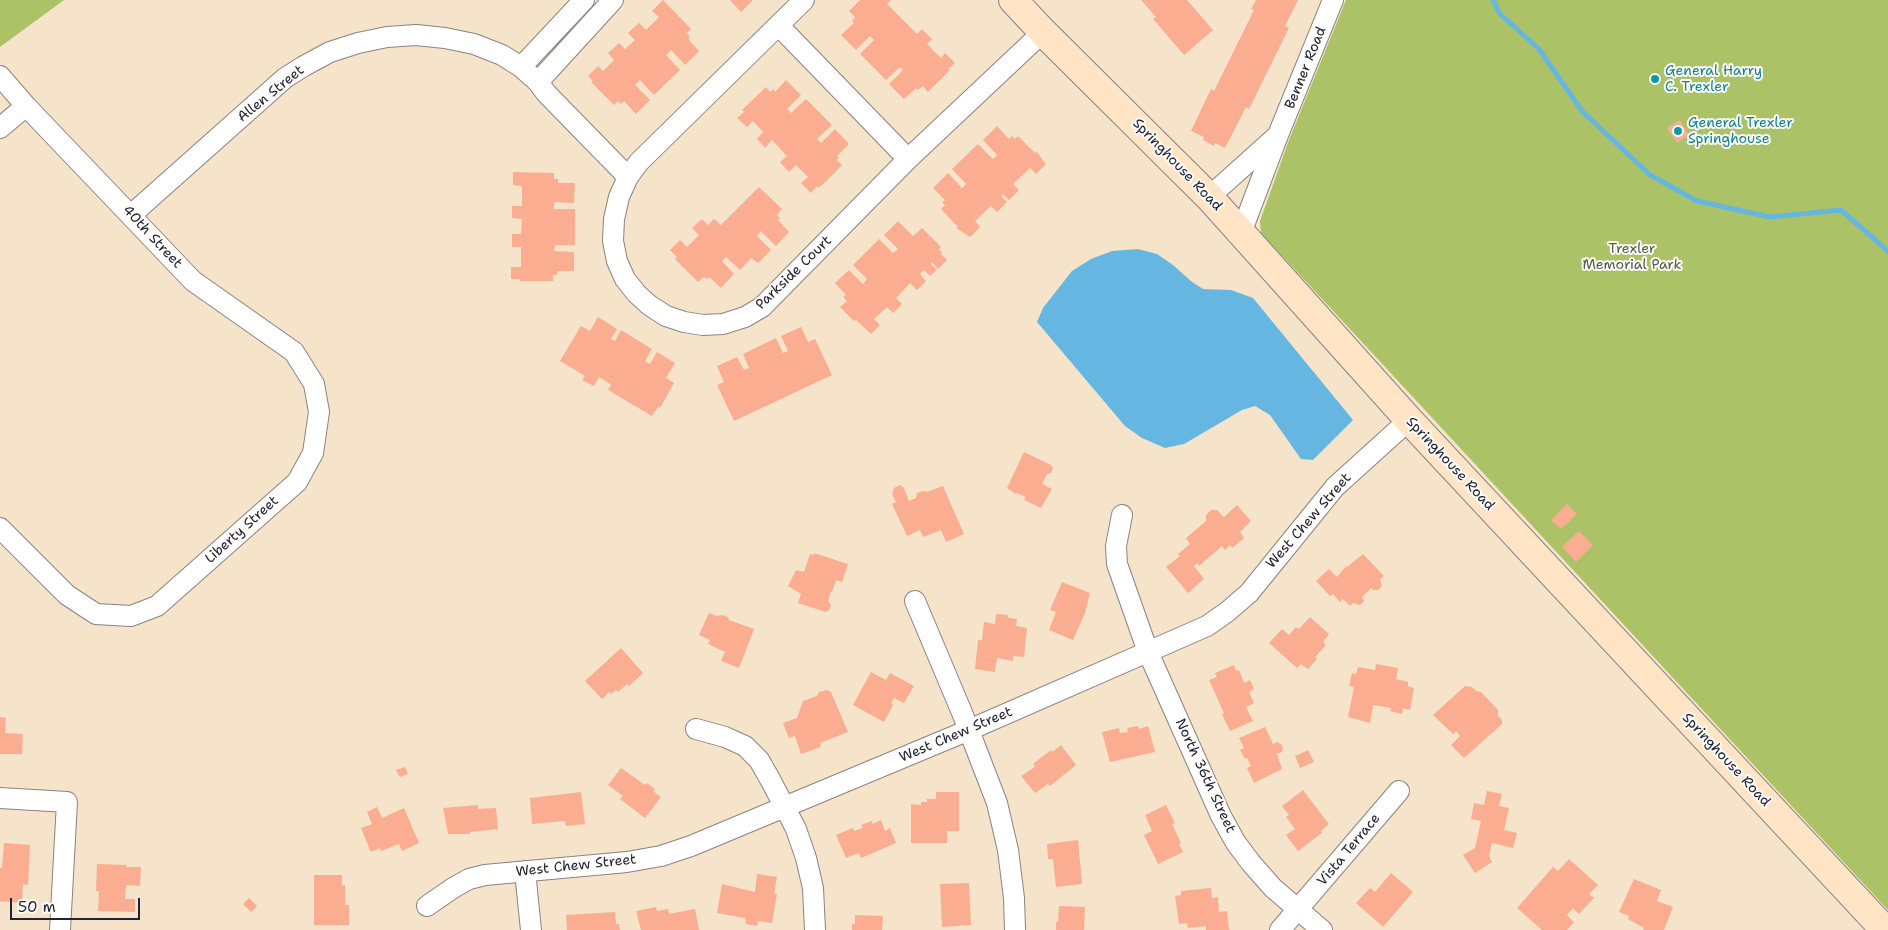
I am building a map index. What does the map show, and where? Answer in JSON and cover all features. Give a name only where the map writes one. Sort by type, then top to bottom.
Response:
[{"type":"street","points":[[584,0],[521,67],[538,82],[546,93],[628,177]]},
{"type":"street","points":[[538,82],[612,0]]},
{"type":"street","name":"Parkside Court","points":[[804,0],[639,162],[628,177],[619,197],[614,219],[613,241],[617,261],[625,279],[637,294],[649,306],[666,316],[684,322],[703,325],[723,324],[745,317],[762,307],[908,159],[1043,32]]},
{"type":"street","name":"Springhouse Road","points":[[1013,0],[1209,197],[1409,420],[1885,930]]},
{"type":"street","name":"Benner Road","points":[[1241,233],[1278,135],[1333,0]]},
{"type":"street","points":[[779,26],[908,159]]},
{"type":"street","name":"Allen Street","points":[[131,215],[286,78],[330,52],[358,43],[387,37],[433,36],[474,44],[502,55],[521,67]]},
{"type":"street","name":"40th Street","points":[[0,76],[26,106],[193,281],[294,352],[314,384]]},
{"type":"street","points":[[0,128],[26,106]]},
{"type":"street","name":"Benner Road","points":[[1209,197],[1278,135]]},
{"type":"street","name":"Liberty Street","points":[[0,528],[67,595],[96,614],[130,616],[157,606],[297,482],[313,454],[317,436],[319,412],[314,384]]},
{"type":"street","name":"West Chew Street","points":[[428,906],[469,879],[484,875],[627,862],[662,856],[691,846],[969,730],[1207,626],[1249,593],[1335,487],[1409,420]]},
{"type":"street","name":"North 36th Street","points":[[1122,515],[1116,546],[1117,564],[1148,652],[1221,816],[1250,863],[1273,888],[1322,930]]},
{"type":"street","points":[[915,601],[969,730],[997,803],[1008,850],[1014,898],[1015,930]]},
{"type":"street","points":[[696,729],[726,737],[745,746],[759,760],[796,829],[806,858],[813,888],[815,930]]},
{"type":"street","name":"Vista Terrace","points":[[1280,930],[1399,791]]},
{"type":"street","points":[[0,798],[67,802],[60,930]]},
{"type":"street","points":[[525,872],[531,930]]},
{"type":"green space","points":[[0,0],[64,0],[0,47]]},
{"type":"green space","name":"Trexler Memorial Park","points":[[1346,0],[1888,0],[1888,910],[1261,233],[1260,221],[1289,140]]},
{"type":"water","points":[[1138,249],[1157,254],[1203,289],[1231,290],[1253,298],[1353,420],[1313,460],[1301,459],[1270,415],[1255,406],[1242,410],[1184,444],[1165,448],[1142,438],[1125,426],[1037,322],[1043,308],[1072,271],[1091,259],[1112,251]]},
{"type":"building","points":[[663,0],[691,29],[687,33],[690,37],[688,39],[699,51],[685,65],[671,50],[666,55],[680,70],[654,95],[640,80],[635,85],[650,100],[636,114],[624,101],[621,104],[618,101],[614,105],[591,82],[593,81],[588,76],[598,66],[603,71],[614,60],[608,53],[619,43],[625,49],[635,40],[628,33],[639,23],[646,30],[659,17],[652,11]]},
{"type":"building","points":[[730,0],[753,0],[741,12]]},
{"type":"building","points":[[860,0],[891,0],[887,4],[917,34],[922,29],[932,39],[927,44],[941,58],[945,53],[955,63],[928,92],[923,86],[918,90],[916,88],[904,99],[889,84],[903,70],[900,67],[886,80],[860,54],[874,40],[870,36],[856,50],[841,35],[854,23],[852,21],[855,17],[849,11]]},
{"type":"building","points":[[1141,0],[1187,0],[1213,30],[1184,55],[1153,19],[1156,17]]},
{"type":"building","points":[[1256,0],[1298,0],[1285,26],[1289,28],[1249,109],[1246,107],[1225,148],[1215,143],[1214,146],[1203,140],[1204,137],[1191,131],[1211,89],[1214,91],[1254,10],[1251,9]]},
{"type":"building","points":[[786,80],[801,95],[787,109],[791,113],[806,99],[832,125],[817,139],[821,143],[835,129],[849,144],[837,156],[839,158],[837,160],[842,165],[819,188],[817,186],[811,193],[801,183],[808,177],[796,165],[789,172],[780,162],[787,156],[772,140],[765,148],[757,139],[763,132],[753,121],[747,127],[737,118],[744,112],[742,110],[766,87],[770,92],[773,89],[775,92]]},
{"type":"building","name":"General Trexler Springhouse","points":[[1680,120],[1689,135],[1677,143],[1667,128]]},
{"type":"building","points":[[997,126],[1009,139],[1012,136],[1015,139],[1018,136],[1035,153],[1036,151],[1046,164],[1036,174],[1030,168],[1013,184],[1019,190],[1009,200],[1003,194],[1001,196],[1007,202],[997,212],[991,206],[975,221],[980,227],[970,237],[956,228],[958,227],[941,209],[945,205],[942,202],[945,200],[933,188],[948,173],[962,188],[966,184],[952,169],[978,144],[993,159],[997,155],[983,140]]},
{"type":"building","points":[[513,172],[554,173],[554,179],[558,179],[558,183],[575,183],[574,203],[554,202],[554,209],[575,209],[575,245],[555,245],[554,251],[574,252],[574,271],[557,271],[557,275],[553,275],[553,281],[520,281],[520,279],[511,279],[511,267],[521,267],[521,247],[512,247],[512,234],[521,234],[522,219],[512,218],[512,206],[522,206],[522,186],[513,185]]},
{"type":"building","points":[[759,187],[782,209],[777,215],[780,218],[778,220],[789,232],[776,246],[761,231],[757,236],[771,250],[758,263],[751,258],[740,270],[726,257],[722,261],[734,274],[721,288],[709,277],[707,279],[704,277],[698,282],[675,259],[677,257],[670,250],[680,240],[687,247],[699,235],[692,228],[702,219],[708,225],[714,219],[721,225]]},
{"type":"building","points":[[898,221],[913,236],[922,228],[941,247],[939,249],[941,254],[947,260],[938,269],[932,262],[931,264],[937,270],[930,276],[924,270],[920,274],[926,281],[917,290],[910,283],[896,298],[902,304],[893,313],[887,307],[874,319],[880,325],[871,334],[840,307],[847,301],[843,297],[846,295],[835,283],[849,270],[863,284],[867,279],[853,265],[879,239],[893,253],[898,249],[884,235]]},
{"type":"building","points":[[598,317],[617,329],[611,339],[615,341],[621,330],[652,349],[645,361],[650,364],[657,352],[675,363],[666,378],[674,383],[660,408],[658,407],[652,416],[608,390],[611,385],[599,377],[594,386],[582,380],[585,376],[560,361],[581,326],[590,331]]},
{"type":"building","points":[[801,327],[808,342],[815,339],[832,375],[734,421],[717,385],[724,382],[717,366],[737,357],[744,370],[749,368],[743,354],[776,338],[783,353],[788,351],[781,336]]},
{"type":"building","points":[[1024,452],[1051,465],[1053,468],[1051,473],[1047,474],[1042,484],[1052,489],[1041,508],[1024,500],[1026,497],[1016,494],[1007,488]]},
{"type":"building","points":[[900,485],[904,488],[909,501],[916,498],[917,493],[927,492],[943,486],[964,534],[946,542],[941,530],[923,537],[920,530],[907,536],[892,504],[896,502],[892,494],[894,488]]},
{"type":"building","points":[[1567,504],[1577,514],[1561,529],[1551,520]]},
{"type":"building","points":[[1237,505],[1251,521],[1240,532],[1244,538],[1232,548],[1230,545],[1225,550],[1222,546],[1199,566],[1197,563],[1194,566],[1204,579],[1188,593],[1166,567],[1180,556],[1178,554],[1190,544],[1186,538],[1206,521],[1206,515],[1211,510],[1217,510],[1224,517]]},
{"type":"building","points":[[1579,531],[1593,545],[1576,562],[1562,547]]},
{"type":"building","points":[[814,553],[848,564],[842,582],[836,580],[828,601],[831,605],[826,612],[798,603],[801,594],[788,586],[796,570],[804,572],[810,554],[814,555]]},
{"type":"building","points":[[1363,554],[1384,576],[1380,579],[1382,586],[1378,590],[1371,588],[1362,597],[1364,601],[1360,605],[1353,603],[1350,606],[1343,599],[1340,602],[1333,594],[1330,596],[1316,581],[1329,569],[1337,577],[1346,566]]},
{"type":"building","points":[[1062,582],[1090,593],[1085,613],[1073,640],[1049,630],[1056,612],[1050,610]]},
{"type":"building","points":[[709,613],[728,617],[729,620],[754,629],[739,668],[721,661],[725,652],[708,644],[710,640],[699,635]]},
{"type":"building","points":[[996,615],[1017,619],[1016,626],[1027,628],[1024,657],[1013,656],[1013,661],[997,658],[995,672],[975,669],[978,640],[982,640],[984,622],[995,624]]},
{"type":"building","points":[[1310,617],[1329,634],[1323,642],[1326,645],[1315,657],[1317,659],[1308,669],[1301,664],[1297,668],[1269,643],[1282,629],[1289,635],[1296,627],[1299,629]]},
{"type":"building","points":[[621,648],[643,673],[629,686],[627,684],[618,692],[616,690],[611,694],[609,692],[602,699],[585,681]]},
{"type":"building","points":[[1376,664],[1398,668],[1396,679],[1408,682],[1408,686],[1414,688],[1410,710],[1403,708],[1402,714],[1390,711],[1391,708],[1373,705],[1370,723],[1348,717],[1354,687],[1349,686],[1352,673],[1356,674],[1358,667],[1375,670]]},
{"type":"building","points":[[1234,665],[1236,671],[1239,670],[1244,683],[1250,680],[1254,689],[1249,692],[1254,703],[1246,707],[1253,721],[1230,731],[1209,680],[1217,677],[1215,673]]},
{"type":"building","points":[[871,672],[886,680],[890,673],[914,686],[904,703],[894,698],[891,703],[893,705],[884,722],[853,705]]},
{"type":"building","points":[[1465,686],[1472,687],[1476,691],[1481,692],[1498,710],[1498,716],[1502,720],[1502,724],[1464,758],[1451,745],[1460,736],[1456,731],[1453,734],[1433,715]]},
{"type":"building","points":[[827,690],[831,692],[848,732],[820,743],[821,747],[801,754],[795,736],[789,738],[783,723],[797,718],[803,701],[817,696],[819,692]]},
{"type":"building","points":[[0,717],[6,718],[5,733],[23,734],[22,754],[0,754]]},
{"type":"building","points":[[1138,726],[1139,729],[1148,726],[1155,752],[1110,762],[1102,732],[1119,728],[1120,733],[1128,732],[1127,728]]},
{"type":"building","points":[[1265,727],[1273,744],[1277,742],[1283,748],[1282,752],[1277,754],[1282,769],[1254,783],[1247,768],[1251,766],[1240,750],[1244,748],[1239,738]]},
{"type":"building","points":[[1061,745],[1076,765],[1050,786],[1048,784],[1035,793],[1021,776],[1035,767],[1033,764],[1051,750],[1052,752]]},
{"type":"building","points":[[1308,750],[1314,762],[1300,768],[1295,756]]},
{"type":"building","points":[[405,767],[408,774],[400,777],[396,770]]},
{"type":"building","points":[[621,768],[645,785],[647,783],[661,797],[645,818],[620,799],[623,796],[608,785]]},
{"type":"building","points":[[1303,790],[1329,824],[1321,831],[1322,833],[1298,851],[1286,835],[1295,829],[1286,817],[1289,815],[1282,806]]},
{"type":"building","points":[[1487,791],[1502,794],[1499,806],[1509,808],[1504,830],[1517,833],[1513,848],[1492,843],[1489,856],[1492,862],[1475,873],[1463,855],[1475,848],[1481,821],[1471,819],[1474,803],[1484,805]]},
{"type":"building","points":[[581,792],[585,824],[566,826],[565,821],[532,824],[530,798]]},
{"type":"building","points":[[936,792],[959,792],[959,831],[947,831],[947,843],[911,843],[911,804],[921,805],[921,802],[927,802],[927,799],[936,799]]},
{"type":"building","points":[[478,805],[478,809],[496,808],[498,829],[470,832],[470,834],[448,834],[443,808]]},
{"type":"building","points":[[1166,805],[1175,823],[1172,824],[1183,852],[1158,864],[1144,835],[1152,831],[1145,815]]},
{"type":"building","points":[[377,807],[382,818],[404,808],[419,843],[402,851],[399,844],[381,851],[380,848],[371,852],[361,828],[372,824],[367,812]]},
{"type":"building","points":[[881,820],[885,831],[890,828],[896,843],[861,858],[859,853],[846,858],[836,835],[853,828],[854,831],[863,828],[861,825],[872,821],[873,824]]},
{"type":"building","points":[[1078,840],[1082,884],[1056,887],[1053,859],[1048,859],[1047,844]]},
{"type":"building","points":[[4,843],[30,845],[28,885],[23,884],[22,903],[0,901],[0,868],[2,868]]},
{"type":"building","points":[[1569,859],[1598,885],[1589,894],[1594,898],[1579,914],[1573,908],[1567,915],[1574,922],[1567,930],[1542,930],[1517,908],[1553,867],[1558,871]]},
{"type":"building","points":[[97,864],[141,867],[140,886],[126,885],[125,899],[135,899],[135,912],[98,911],[99,891],[96,891]]},
{"type":"building","points":[[1391,873],[1413,892],[1383,927],[1356,903],[1370,888],[1375,892]]},
{"type":"building","points":[[757,874],[777,877],[774,894],[777,894],[772,923],[758,921],[757,926],[746,924],[745,918],[717,913],[722,884],[755,892]]},
{"type":"building","points":[[314,875],[342,875],[342,886],[345,885],[345,905],[349,905],[349,925],[314,925]]},
{"type":"building","points":[[1634,879],[1661,890],[1657,901],[1673,907],[1664,930],[1643,930],[1644,928],[1628,919],[1629,916],[1619,912]]},
{"type":"building","points":[[969,883],[971,925],[942,927],[940,884]]},
{"type":"building","points":[[1211,888],[1212,898],[1218,897],[1219,912],[1227,911],[1229,930],[1206,930],[1206,926],[1188,928],[1187,923],[1179,924],[1175,896],[1181,895],[1181,891]]},
{"type":"building","points":[[249,898],[257,906],[251,912],[243,904]]},
{"type":"building","points":[[1059,906],[1085,907],[1084,930],[1056,930]]},
{"type":"building","points":[[656,907],[657,911],[668,909],[669,914],[695,909],[699,930],[641,930],[636,911]]},
{"type":"building","points":[[615,912],[616,924],[619,924],[620,930],[567,930],[566,915]]},
{"type":"building","points":[[855,915],[883,916],[882,930],[852,930],[852,924],[855,924]]},
{"type":"waterway","points":[[1493,0],[1500,14],[1539,49],[1582,111],[1650,175],[1697,201],[1770,217],[1841,210],[1888,251]]},
{"type":"place","name":"General Harry C. Trexler","points":[[1655,79]]},
{"type":"place","name":"General Trexler Springhouse","points":[[1678,131]]}]
